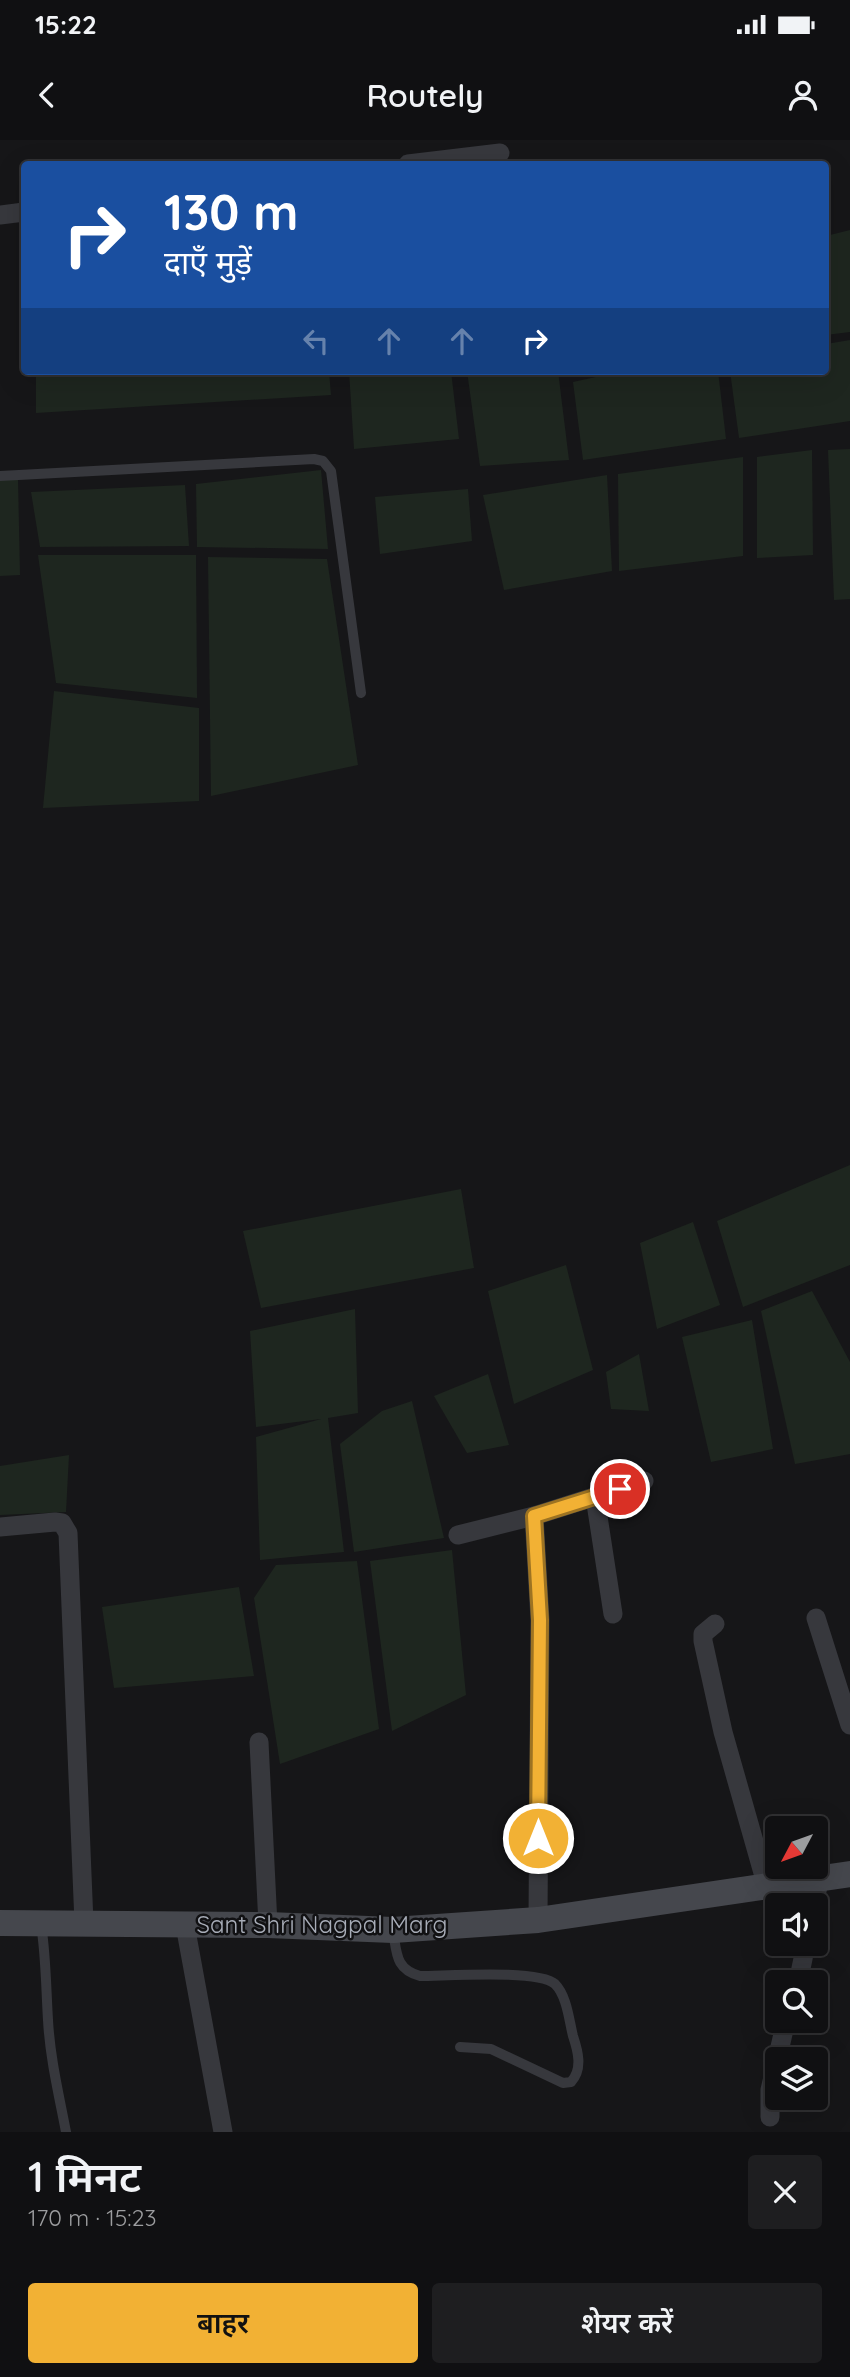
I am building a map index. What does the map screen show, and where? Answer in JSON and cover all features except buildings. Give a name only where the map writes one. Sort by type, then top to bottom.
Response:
[{"type":"main road","name":"Sant Shri Nagpal Marg","points":[[828,1878],[850,1874]]},
{"type":"main road","name":"Sant Shri Nagpal Marg","points":[[0,1923],[268,1925],[393,1930],[538,1920],[813,1880]]},
{"type":"street","points":[[433,161],[500,153]]},
{"type":"street","points":[[0,215],[21,212]]},
{"type":"street","points":[[458,1535],[534,1516],[644,1481]]},
{"type":"street","points":[[595,1497],[613,1614]]},
{"type":"street","points":[[534,1516],[540,1620],[538,1920]]},
{"type":"street","points":[[0,1527],[55,1522],[62,1523],[68,1533],[84,1923]]},
{"type":"street","points":[[816,1618],[850,1725]]},
{"type":"street","points":[[715,1624],[704,1634],[703,1641],[723,1732],[767,1887]]},
{"type":"street","points":[[259,1742],[268,1925]]},
{"type":"street","points":[[185,1925],[223,2132]]},
{"type":"street","points":[[770,2117],[769,2090],[783,2033]]},
{"type":"lane","points":[[0,476],[314,459],[323,461],[331,471],[361,693]]},
{"type":"lane","points":[[41,1923],[47,1961],[48,2021],[66,2132]]},
{"type":"lane","points":[[393,1930],[400,1964],[406,1972],[412,1974],[532,1975],[552,1982],[561,1993],[579,2069],[571,2082],[563,2083],[491,2049],[460,2047]]},
{"type":"shaded area","points":[[850,230],[850,332],[829,335],[829,235]]},
{"type":"shaded area","points":[[850,340],[850,421],[739,438],[731,375],[829,375],[829,344]]},
{"type":"shaded area","points":[[36,375],[329,375],[331,395],[36,413]]},
{"type":"shaded area","points":[[349,375],[451,375],[459,439],[354,449]]},
{"type":"shaded area","points":[[468,375],[558,375],[569,460],[480,466]]},
{"type":"shaded area","points":[[605,375],[718,375],[726,439],[583,460],[573,382]]},
{"type":"shaded area","points":[[850,449],[850,599],[834,600],[828,450]]},
{"type":"shaded area","points":[[812,450],[813,555],[757,558],[757,457]]},
{"type":"shaded area","points":[[743,457],[743,556],[619,571],[618,474]]},
{"type":"shaded area","points":[[321,470],[328,549],[197,547],[196,484]]},
{"type":"shaded area","points":[[607,475],[612,571],[504,590],[483,495]]},
{"type":"shaded area","points":[[18,479],[20,575],[0,576],[0,480]]},
{"type":"shaded area","points":[[185,485],[189,546],[40,547],[31,492]]},
{"type":"shaded area","points":[[468,489],[472,541],[380,554],[375,497]]},
{"type":"shaded area","points":[[38,555],[196,555],[197,698],[56,683]]},
{"type":"shaded area","points":[[208,557],[327,559],[358,765],[211,796]]},
{"type":"shaded area","points":[[54,691],[199,708],[199,801],[43,808]]},
{"type":"shaded area","points":[[850,1165],[850,1265],[743,1307],[717,1221]]},
{"type":"shaded area","points":[[461,1189],[474,1268],[261,1308],[243,1231]]},
{"type":"shaded area","points":[[693,1222],[720,1305],[657,1329],[640,1243]]},
{"type":"shaded area","points":[[566,1265],[593,1370],[514,1404],[488,1291]]},
{"type":"shaded area","points":[[812,1291],[850,1362],[850,1454],[795,1464],[761,1311]]},
{"type":"shaded area","points":[[355,1309],[358,1413],[328,1418],[344,1552],[260,1560],[256,1437],[321,1419],[256,1427],[250,1331]]},
{"type":"shaded area","points":[[752,1320],[773,1449],[711,1462],[682,1337]]},
{"type":"shaded area","points":[[639,1354],[649,1411],[611,1409],[606,1372]]},
{"type":"shaded area","points":[[488,1374],[509,1445],[467,1453],[434,1396]]},
{"type":"shaded area","points":[[412,1401],[444,1538],[354,1552],[340,1444],[382,1411]]},
{"type":"shaded area","points":[[69,1455],[66,1512],[0,1515],[0,1466]]},
{"type":"shaded area","points":[[452,1550],[466,1695],[392,1731],[370,1561]]},
{"type":"shaded area","points":[[357,1561],[379,1729],[280,1764],[254,1598],[276,1565]]},
{"type":"shaded area","points":[[239,1587],[254,1676],[114,1688],[102,1607]]},
{"type":"route","points":[[538,1838],[540,1620],[534,1516],[620,1489]]}]
